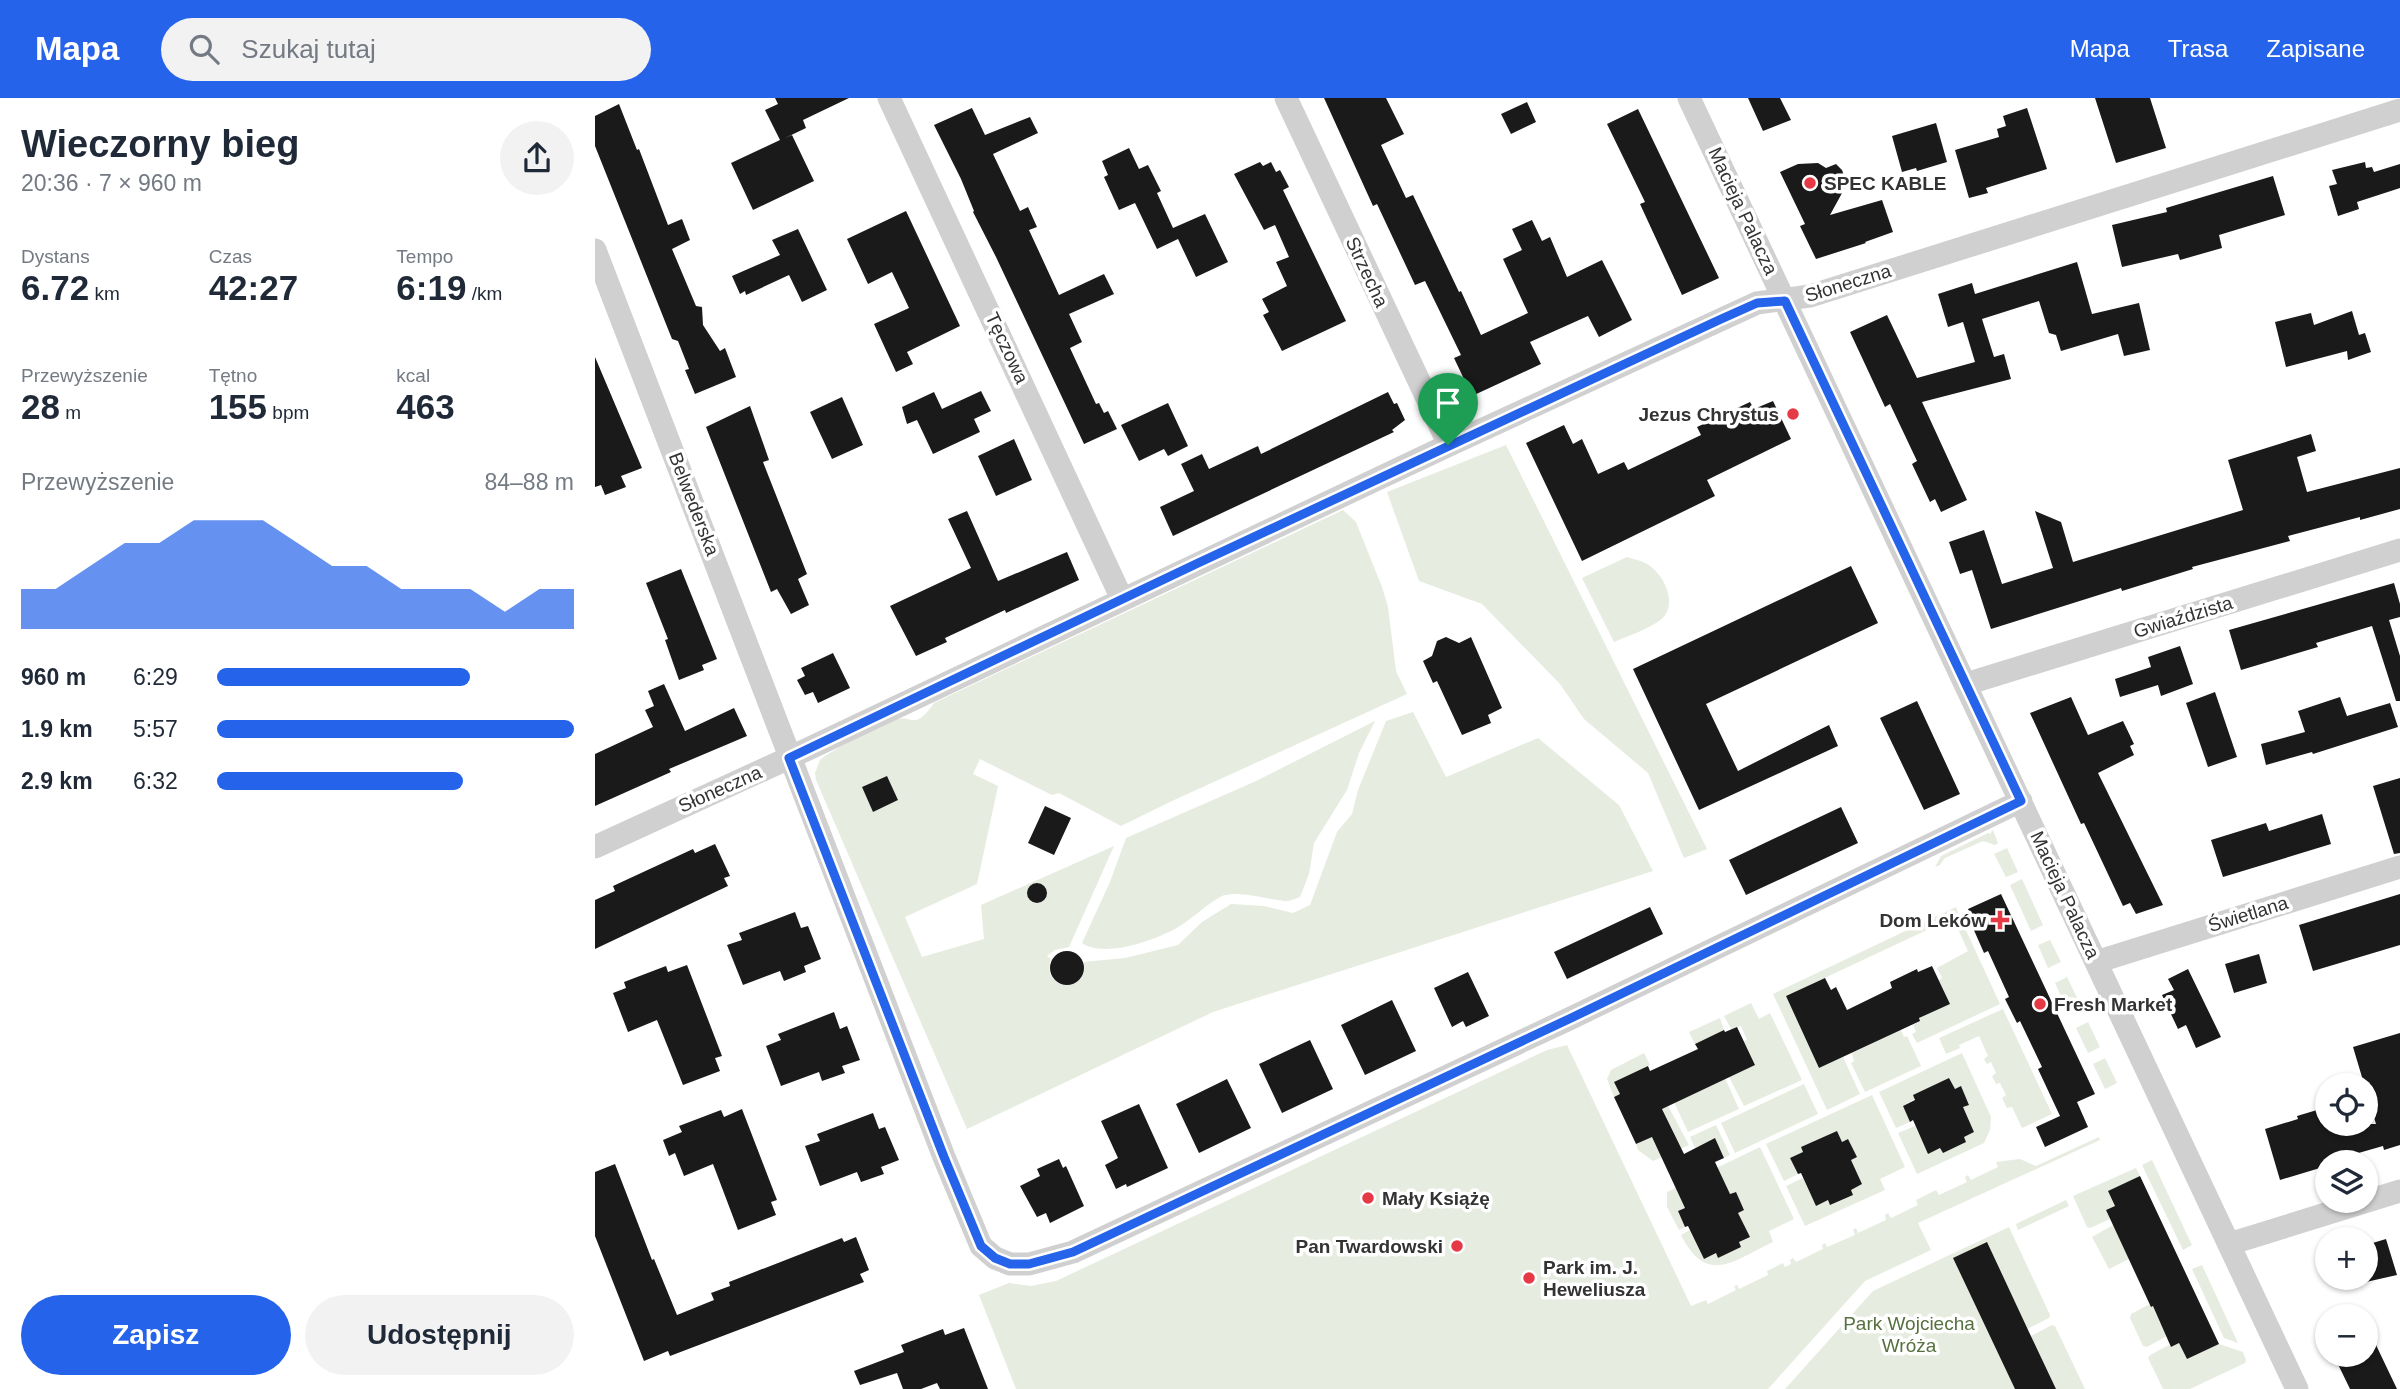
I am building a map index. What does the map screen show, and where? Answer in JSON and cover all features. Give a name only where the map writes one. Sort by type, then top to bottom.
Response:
[{"type":"street","name":"Tęczowa","points":[[889,98],[1122,599]]},
{"type":"street","name":"Strzecha","points":[[1286,98],[1448,445]]},
{"type":"street","name":"Macieja Palacza","points":[[1689,98],[2297,1389]]},
{"type":"street","name":"Słoneczna","points":[[595,847],[789,758],[1448,445],[1757,303],[1810,296],[2400,110]]},
{"type":"street","name":"Belwederska","points":[[595,250],[944,1157],[981,1246],[995,1258],[1010,1264],[1029,1264],[1073,1252],[1569,1019],[2021,801]]},
{"type":"street","name":"Gwiaździsta","points":[[1966,684],[2400,550]]},
{"type":"street","name":"Świetlana","points":[[2096,962],[2400,867]]},
{"type":"street","points":[[2229,1244],[2400,1191]]},
{"type":"green space","points":[[1506,445],[1707,849],[1684,858],[1648,773],[1584,719],[1560,684],[1482,604],[1419,581],[1387,492]]},
{"type":"green space","points":[[1343,510],[1356,522],[1382,587],[1388,607],[1396,671],[1407,694],[1121,826],[1059,793],[1052,795],[980,759],[973,774],[998,786],[977,884],[905,917],[922,957],[984,939],[981,905],[1114,846],[1069,947],[1055,950],[1047,956],[1051,959],[1052,978],[1058,983],[1073,984],[1079,980],[1083,973],[1083,962],[1125,958],[1178,945],[1202,922],[1231,904],[1264,906],[1293,913],[1310,905],[1337,832],[1352,814],[1358,790],[1386,721],[1413,712],[1446,777],[1538,738],[1619,805],[1653,871],[1213,1012],[967,1129],[815,773],[820,760],[844,744],[893,720],[917,720],[934,703]],"holes":[[[887,776],[898,800],[873,812],[862,787]]]},
{"type":"green space","points":[[1627,557],[1643,562],[1657,572],[1667,589],[1669,607],[1659,621],[1614,642],[1582,578]]},
{"type":"green space","points":[[1375,721],[1359,753],[1347,790],[1314,843],[1309,874],[1300,897],[1285,901],[1243,894],[1226,895],[1180,926],[1146,941],[1104,949],[1082,943],[1110,882],[1126,838],[1254,782]]},
{"type":"green space","points":[[1993,830],[1998,843],[1995,845],[1983,841],[1945,858],[1935,867],[1941,856],[1988,833],[1991,834]]},
{"type":"green space","points":[[2007,848],[2018,872],[2006,877],[1994,854]]},
{"type":"green space","points":[[2022,879],[2043,925],[2031,931],[2010,885]]},
{"type":"green space","points":[[1956,907],[1959,915],[1786,996],[1819,1068],[1843,1057],[1860,1094],[1827,1110],[1773,994]]},
{"type":"green space","points":[[1964,926],[2000,1004],[1917,1043],[1912,1034],[1916,1032],[1913,1025],[1920,1021],[1919,1017],[1950,1004],[1939,980],[1942,978],[1937,968],[1968,951],[1958,929]]},
{"type":"green space","points":[[2050,940],[2061,962],[2048,968],[2038,945]]},
{"type":"green space","points":[[2067,977],[2082,1008],[2069,1014],[2055,983]]},
{"type":"green space","points":[[1751,1003],[1759,1019],[1770,1013],[1802,1080],[1744,1106],[1729,1077],[1755,1064],[1744,1041],[1747,1040],[1741,1026],[1731,1029],[1724,1016]]},
{"type":"green space","points":[[2003,1009],[2052,1114],[2022,1128],[2012,1107],[2007,1108],[2002,1098],[2006,1095],[2000,1083],[1996,1084],[1992,1076],[1996,1073],[1991,1062],[1987,1064],[1984,1059],[1988,1056],[1979,1036],[1946,1054],[1939,1038]]},
{"type":"green space","points":[[1720,1018],[1724,1030],[1695,1044],[1689,1032]]},
{"type":"green space","points":[[2088,1022],[2100,1047],[2088,1053],[2076,1028]]},
{"type":"green space","points":[[1899,1026],[1904,1037],[1907,1036],[1921,1066],[1865,1092],[1851,1063],[1854,1061],[1852,1053]]},
{"type":"green space","points":[[1567,1045],[1691,1306],[1706,1300],[1708,1304],[1736,1290],[1734,1286],[1737,1285],[1739,1289],[1768,1275],[1767,1271],[1783,1263],[1785,1267],[1791,1264],[1790,1260],[1793,1258],[1796,1262],[1823,1249],[1822,1245],[1825,1243],[1827,1247],[1855,1235],[1853,1230],[1856,1228],[1858,1233],[1886,1220],[1885,1215],[1888,1213],[1891,1218],[1918,1205],[1916,1200],[1936,1190],[1939,1195],[1967,1182],[1965,1177],[1968,1175],[1971,1180],[1998,1167],[1996,1162],[2020,1159],[2036,1166],[2099,1137],[2100,1140],[1918,1223],[1931,1250],[1865,1281],[1768,1389],[1016,1389],[979,1295],[1009,1283],[1031,1286],[1056,1281],[1547,1050]]},
{"type":"green space","points":[[1644,1053],[1650,1065],[1614,1082],[1620,1094],[1614,1097],[1607,1079],[1611,1070]]},
{"type":"green space","points":[[1962,1053],[1991,1117],[1990,1130],[1984,1143],[1917,1174],[1898,1133],[1915,1126],[1928,1153],[1940,1148],[1943,1153],[1974,1132],[1963,1107],[1969,1104],[1961,1087],[1955,1089],[1949,1078],[1903,1106],[1910,1122],[1896,1128],[1879,1092]]},
{"type":"green space","points":[[2105,1058],[2117,1083],[2105,1089],[2093,1064]]},
{"type":"green space","points":[[1725,1078],[1739,1109],[1688,1132],[1674,1102]]},
{"type":"green space","points":[[1804,1084],[1818,1114],[1735,1153],[1721,1123]]},
{"type":"green space","points":[[1872,1095],[1905,1167],[1880,1179],[1885,1190],[1805,1226],[1786,1186],[1803,1178],[1816,1206],[1828,1200],[1831,1205],[1853,1195],[1851,1190],[1862,1184],[1851,1160],[1857,1157],[1848,1139],[1842,1142],[1837,1131],[1801,1147],[1803,1152],[1790,1158],[1798,1174],[1784,1181],[1766,1144]]},
{"type":"green space","points":[[1668,1106],[1689,1145],[1653,1161],[1638,1150],[1636,1144],[1656,1135],[1659,1140],[1674,1133],[1662,1108]]},
{"type":"green space","points":[[1716,1125],[1730,1155],[1724,1158],[1715,1138],[1695,1148],[1690,1137]]},
{"type":"green space","points":[[1760,1147],[1794,1219],[1769,1231],[1773,1242],[1733,1262],[1711,1265],[1691,1251],[1681,1235],[1690,1230],[1704,1258],[1716,1253],[1718,1258],[1741,1247],[1739,1242],[1749,1237],[1738,1213],[1744,1209],[1735,1192],[1678,1211],[1685,1227],[1679,1230],[1667,1207],[1667,1192]]},
{"type":"green space","points":[[2152,1160],[2192,1245],[2183,1250],[2142,1165]]},
{"type":"green space","points":[[2136,1168],[2140,1176],[2108,1191],[2115,1206],[2106,1210],[2110,1219],[2087,1227],[2073,1196]]},
{"type":"green space","points":[[2066,1200],[2069,1206],[2018,1230],[2016,1224]]},
{"type":"green space","points":[[2113,1225],[2129,1259],[2109,1269],[2092,1237]]},
{"type":"green space","name":"Park Wojciecha Wróża","points":[[2009,1227],[2050,1315],[2049,1318],[2027,1329],[1953,1258],[2015,1389],[1785,1389],[1873,1291]]},
{"type":"green space","points":[[2202,1265],[2238,1343],[2224,1338],[2192,1269]]},
{"type":"green space","points":[[2160,1303],[2174,1332],[2147,1347],[2143,1346],[2130,1318],[2131,1314],[2150,1304],[2152,1307]]},
{"type":"green space","points":[[2055,1326],[2085,1389],[2056,1389],[2031,1336]]},
{"type":"green space","points":[[2179,1343],[2187,1359],[2219,1344],[2243,1352],[2246,1360],[2245,1363],[2190,1389],[2163,1389],[2148,1358],[2169,1345],[2171,1347]]},
{"type":"building","points":[[775,98],[849,98],[803,120],[806,128],[785,138],[792,135],[814,181],[753,210],[731,163],[780,140],[765,110],[778,104]]},
{"type":"building","points":[[1324,98],[1386,98],[1404,134],[1381,145],[1406,198],[1413,195],[1481,335],[1528,313],[1503,259],[1522,250],[1512,229],[1532,220],[1542,241],[1550,237],[1567,277],[1602,260],[1632,320],[1599,337],[1588,316],[1530,342],[1541,364],[1472,396],[1454,358],[1461,355],[1425,281],[1415,285],[1377,204],[1373,206]]},
{"type":"building","points":[[1748,98],[1780,98],[1791,120],[1763,131]]},
{"type":"building","points":[[2095,98],[2150,98],[2166,148],[2116,163]]},
{"type":"building","points":[[1527,102],[1536,122],[1511,134],[1501,114]]},
{"type":"building","points":[[619,104],[668,225],[682,219],[690,240],[672,249],[696,306],[702,307],[703,325],[720,351],[725,348],[736,377],[695,394],[685,370],[689,369],[678,341],[672,339],[595,146],[595,116]]},
{"type":"building","points":[[972,108],[985,135],[1030,117],[1038,133],[993,154],[1020,211],[1028,207],[1037,227],[1029,230],[1059,295],[1104,274],[1114,294],[1069,314],[1082,342],[1070,348],[1096,404],[1099,403],[1104,413],[1108,411],[1117,429],[1084,444],[934,125]]},
{"type":"building","points":[[2027,108],[2047,169],[1986,188],[1988,193],[1969,198],[1955,150],[1999,137],[1997,129],[2006,126],[2003,116]]},
{"type":"building","points":[[1638,109],[1719,278],[1682,295],[1640,204],[1645,202],[1607,124]]},
{"type":"building","points":[[1936,123],[1947,162],[1917,171],[1916,168],[1902,172],[1892,136]]},
{"type":"building","points":[[1129,148],[1139,169],[1148,165],[1161,191],[1157,193],[1173,228],[1205,214],[1228,262],[1196,277],[1178,239],[1157,249],[1135,203],[1119,210],[1104,177],[1108,175],[1102,161]]},
{"type":"building","points":[[1260,162],[1263,166],[1271,162],[1276,172],[1280,170],[1289,187],[1283,190],[1346,321],[1282,351],[1263,315],[1269,312],[1262,299],[1287,286],[1276,262],[1289,257],[1275,225],[1264,230],[1234,174]]},
{"type":"building","points":[[2365,162],[2366,168],[2372,167],[2374,172],[2400,164],[2400,188],[2357,202],[2359,209],[2338,216],[2329,186],[2337,184],[2332,170]]},
{"type":"building","points":[[1818,163],[1826,168],[1836,164],[1842,170],[1847,184],[1830,215],[1882,200],[1893,232],[1816,259],[1800,226],[1805,224],[1780,172],[1798,164]]},
{"type":"building","points":[[2273,176],[2285,215],[2219,235],[2222,248],[2180,260],[2178,254],[2122,267],[2112,225],[2167,212],[2166,208]]},
{"type":"building","points":[[906,211],[960,326],[907,352],[913,364],[896,372],[874,324],[909,308],[892,272],[868,284],[847,239]]},
{"type":"building","points":[[798,229],[827,290],[802,302],[789,275],[746,295],[745,291],[740,294],[732,276],[780,255],[772,240]]},
{"type":"building","points":[[2077,262],[2092,314],[2139,303],[2150,350],[2124,356],[2118,334],[2061,351],[2056,335],[2049,333],[2039,301],[1982,319],[1994,357],[2004,354],[2011,379],[1922,402],[1967,500],[1941,512],[1935,499],[1930,502],[1912,464],[1917,461],[1890,404],[1885,407],[1850,332],[1887,315],[1917,378],[1975,362],[1963,322],[1948,327],[1938,294],[1972,283],[1975,294]]},
{"type":"building","points":[[2352,311],[2359,335],[2365,333],[2371,352],[2348,360],[2347,351],[2286,367],[2275,322],[2311,313],[2314,325]]},
{"type":"building","points":[[595,357],[642,468],[621,476],[626,487],[605,495],[601,485],[595,487]]},
{"type":"building","points":[[981,391],[991,411],[974,419],[980,432],[933,454],[917,420],[907,424],[902,407],[934,392],[942,409]]},
{"type":"building","points":[[1388,392],[1405,420],[1392,430],[1394,432],[1173,536],[1160,507],[1194,491],[1181,464],[1202,454],[1209,469],[1258,446],[1261,454]]},
{"type":"building","points":[[842,397],[863,445],[832,459],[810,412]]},
{"type":"building","points":[[1773,401],[1791,439],[1707,480],[1715,496],[1582,561],[1526,443],[1564,425],[1573,444],[1582,439],[1598,474],[1624,462],[1628,470],[1701,435],[1697,427],[1750,402],[1754,409]]},
{"type":"building","points":[[1168,403],[1188,446],[1168,456],[1164,449],[1139,461],[1121,425]]},
{"type":"building","points":[[750,406],[769,460],[763,462],[807,574],[798,579],[809,605],[791,614],[777,589],[771,592],[706,427]]},
{"type":"building","points":[[2311,434],[2316,451],[2297,457],[2307,492],[2400,468],[2400,509],[2288,536],[2290,541],[2192,567],[2193,569],[2122,591],[2121,588],[1991,629],[1972,570],[1960,574],[1949,542],[1984,530],[2002,584],[2053,568],[2035,511],[2061,522],[2073,562],[2243,510],[2228,460]]},
{"type":"building","points":[[1014,439],[1032,480],[996,496],[978,456]]},
{"type":"building","points":[[967,511],[998,581],[1067,552],[1079,580],[1006,613],[1005,610],[945,638],[947,642],[916,656],[890,606],[971,568],[948,519]]},
{"type":"building","points":[[1851,566],[1878,623],[1706,704],[1738,771],[1829,725],[1838,746],[1699,810],[1633,669]]},
{"type":"building","points":[[681,569],[717,659],[702,665],[704,670],[679,680],[665,640],[668,639],[646,583]]},
{"type":"building","points":[[2394,583],[2400,604],[2400,617],[2389,620],[2400,656],[2400,701],[2396,701],[2372,626],[2316,643],[2318,647],[2241,670],[2229,630]]},
{"type":"building","points":[[1446,637],[1459,643],[1471,637],[1502,708],[1488,715],[1491,723],[1462,735],[1437,681],[1433,683],[1423,661],[1432,656],[1437,641]]},
{"type":"building","points":[[2180,646],[2193,684],[2161,696],[2158,685],[2120,697],[2115,679],[2151,667],[2148,657]]},
{"type":"building","points":[[833,653],[850,688],[818,703],[813,692],[805,695],[797,680],[805,676],[801,668]]},
{"type":"building","points":[[664,684],[685,731],[734,708],[747,736],[669,769],[671,772],[595,806],[595,754],[653,727],[645,710],[654,706],[648,691]]},
{"type":"building","points":[[2215,692],[2237,757],[2208,767],[2186,703]]},
{"type":"building","points":[[2071,697],[2088,735],[2123,721],[2134,744],[2130,746],[2134,755],[2098,773],[2163,905],[2136,914],[2130,903],[2123,906],[2084,823],[2081,824],[2030,713]]},
{"type":"building","points":[[2340,697],[2347,716],[2390,703],[2398,727],[2313,754],[2312,752],[2266,765],[2261,744],[2305,732],[2298,711]]},
{"type":"building","points":[[1917,701],[1960,794],[1924,810],[1880,718]]},
{"type":"building","points":[[887,776],[898,800],[873,812],[862,787]]},
{"type":"building","points":[[2400,778],[2400,853],[2394,854],[2373,786]]},
{"type":"building","points":[[1045,806],[1071,818],[1054,855],[1028,843]]},
{"type":"building","points":[[1841,807],[1858,843],[1746,895],[1729,860]]},
{"type":"building","points":[[2322,814],[2331,844],[2223,877],[2211,840],[2266,823],[2269,831]]},
{"type":"building","points":[[715,844],[730,876],[724,878],[728,886],[595,949],[595,900],[615,891],[613,886],[693,849],[695,853]]},
{"type":"building","points":[[1037,883],[1044,886],[1047,893],[1044,900],[1037,903],[1030,900],[1027,893],[1030,886]]},
{"type":"building","points":[[2001,894],[2095,1094],[2077,1102],[2088,1127],[2045,1147],[2036,1127],[2060,1116],[2038,1069],[2042,1067],[2020,1021],[2017,1023],[2005,999],[2009,997],[1988,951],[1984,953],[1968,909]]},
{"type":"building","points":[[2400,894],[2400,945],[2313,971],[2299,925]]},
{"type":"building","points":[[1650,907],[1663,934],[1567,979],[1554,952]]},
{"type":"building","points":[[795,912],[801,928],[808,926],[821,959],[804,966],[806,972],[784,981],[780,971],[743,985],[727,945],[742,940],[739,933]]},
{"type":"building","points":[[1067,951],[1079,956],[1084,968],[1079,980],[1067,985],[1055,980],[1050,968],[1055,956]]},
{"type":"building","points":[[2259,954],[2267,983],[2234,993],[2225,964]]},
{"type":"building","points":[[687,965],[722,1056],[715,1058],[720,1071],[683,1085],[657,1020],[628,1032],[613,993],[626,988],[624,982],[666,966],[668,972]]},
{"type":"building","points":[[1932,966],[1950,1004],[1919,1018],[1920,1021],[1819,1068],[1786,996],[1825,978],[1831,990],[1836,987],[1847,1010],[1892,988],[1890,982],[1917,969],[1918,972]]},
{"type":"building","points":[[2188,969],[2221,1037],[2196,1048],[2186,1025],[2178,1029],[2162,995],[2174,990],[2168,979]]},
{"type":"building","points":[[1468,972],[1489,1016],[1466,1027],[1463,1021],[1452,1027],[1434,988]]},
{"type":"building","points":[[1392,1000],[1416,1051],[1365,1075],[1341,1025]]},
{"type":"building","points":[[834,1012],[840,1029],[847,1026],[860,1060],[842,1066],[845,1073],[822,1081],[819,1072],[781,1086],[766,1046],[781,1040],[778,1034]]},
{"type":"building","points":[[1737,1027],[1755,1065],[1662,1109],[1684,1154],[1715,1138],[1724,1158],[1715,1162],[1730,1194],[1736,1192],[1744,1210],[1738,1213],[1750,1237],[1739,1242],[1741,1247],[1718,1258],[1716,1253],[1704,1259],[1678,1211],[1685,1208],[1652,1137],[1636,1144],[1614,1097],[1620,1094],[1614,1082],[1648,1066],[1650,1071],[1698,1049],[1695,1044]]},
{"type":"building","points":[[2400,1033],[2400,1145],[2384,1150],[2383,1146],[2369,1150],[2315,1150],[2315,1170],[2280,1180],[2265,1129],[2315,1111],[2315,1136],[2378,1136],[2378,1073],[2361,1073],[2353,1047]]},
{"type":"building","points":[[1310,1040],[1333,1089],[1282,1113],[1259,1064]]},
{"type":"building","points":[[1949,1078],[1955,1089],[1961,1086],[1969,1105],[1963,1107],[1974,1132],[1964,1137],[1966,1142],[1943,1153],[1940,1148],[1928,1154],[1913,1120],[1910,1122],[1903,1106],[1915,1100],[1913,1095]]},
{"type":"building","points":[[1227,1079],[1251,1128],[1199,1153],[1176,1104]]},
{"type":"building","points":[[1139,1104],[1168,1168],[1127,1187],[1126,1184],[1116,1189],[1105,1165],[1118,1158],[1101,1121]]},
{"type":"building","points":[[742,1109],[777,1200],[771,1202],[776,1215],[738,1230],[713,1164],[684,1176],[675,1153],[669,1156],[663,1140],[682,1132],[679,1126],[721,1110],[724,1117]]},
{"type":"building","points":[[873,1113],[879,1129],[885,1127],[899,1160],[881,1167],[884,1174],[861,1182],[857,1172],[820,1186],[805,1146],[820,1141],[817,1134]]},
{"type":"building","points":[[1837,1131],[1842,1142],[1848,1139],[1857,1157],[1851,1160],[1862,1184],[1851,1190],[1853,1195],[1830,1205],[1828,1200],[1816,1206],[1801,1173],[1798,1174],[1790,1158],[1803,1152],[1801,1147]]},
{"type":"building","points":[[1059,1159],[1063,1168],[1066,1166],[1084,1206],[1050,1223],[1046,1213],[1037,1217],[1020,1186],[1040,1176],[1037,1169]]},
{"type":"building","points":[[615,1164],[652,1260],[654,1259],[677,1315],[714,1300],[711,1293],[730,1286],[729,1282],[842,1238],[844,1242],[856,1237],[869,1270],[860,1274],[864,1282],[670,1356],[668,1351],[644,1361],[595,1236],[595,1172]]},
{"type":"building","points":[[2140,1176],[2219,1344],[2187,1359],[2179,1343],[2171,1347],[2106,1210],[2115,1206],[2108,1191]]},
{"type":"building","points":[[2386,1239],[2397,1275],[2378,1279],[2378,1241]]},
{"type":"building","points":[[1987,1242],[2056,1389],[2015,1389],[1953,1258]]},
{"type":"building","points":[[964,1328],[988,1389],[940,1389],[937,1383],[921,1389],[903,1389],[897,1373],[860,1385],[854,1371],[904,1352],[901,1345],[943,1329],[945,1335]]},
{"type":"building","points":[[2378,1349],[2397,1389],[2350,1389],[2339,1367],[2378,1367]]},
{"type":"place","name":"SPEC KABLE","points":[[1810,183]]},
{"type":"place","name":"Jezus Chrystus","points":[[1793,414]]},
{"type":"place","name":"Dom Leków","points":[[2000,920]]},
{"type":"place","name":"Fresh Market","points":[[2040,1004]]},
{"type":"place","name":"Mały Książę","points":[[1368,1198]]},
{"type":"place","name":"Pan Twardowski","points":[[1457,1246]]},
{"type":"place","name":"Park im. J. Heweliusza","points":[[1529,1278]]},
{"type":"route","points":[[1785,301],[2021,801],[1569,1019],[1073,1252],[1029,1264],[1010,1264],[995,1258],[981,1246],[944,1157],[789,758],[1448,445],[1757,303],[1785,301]]}]
